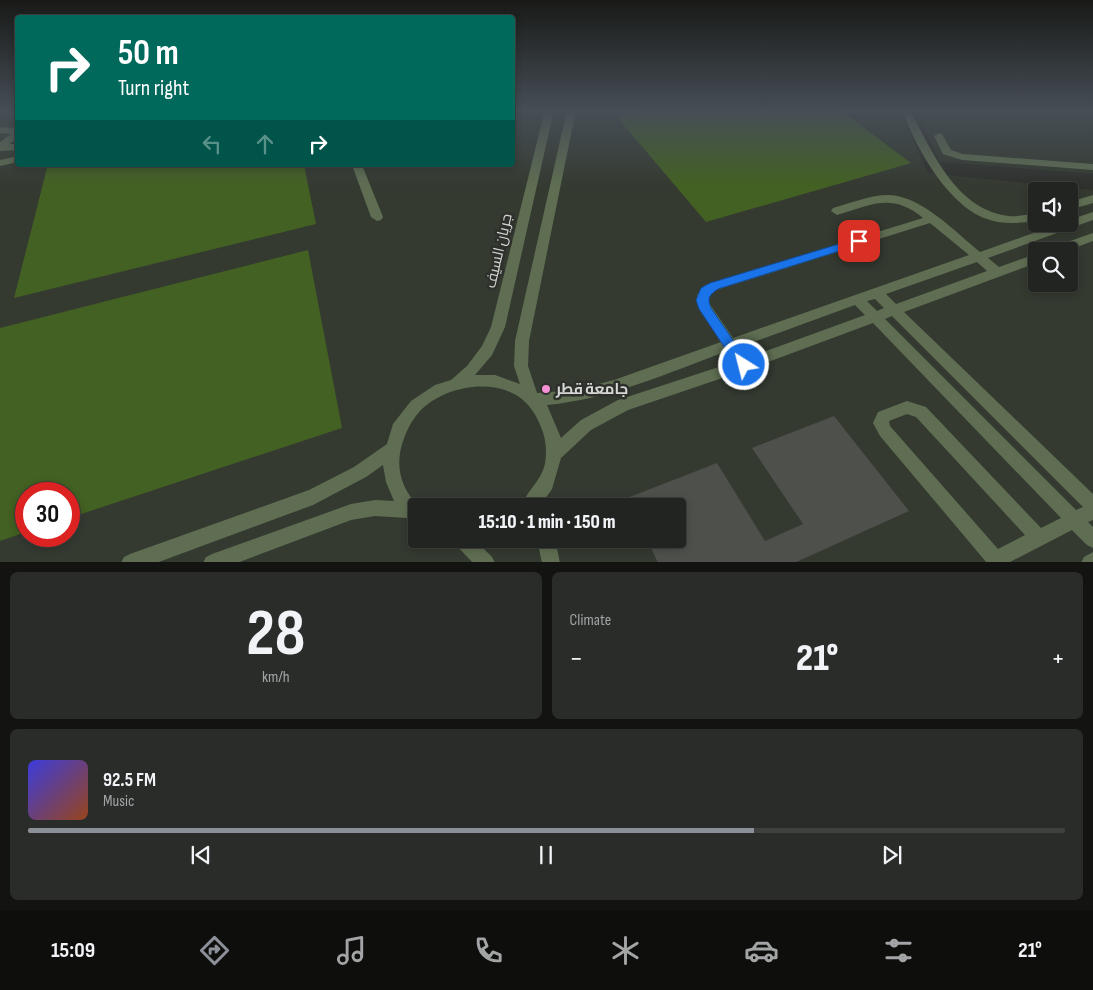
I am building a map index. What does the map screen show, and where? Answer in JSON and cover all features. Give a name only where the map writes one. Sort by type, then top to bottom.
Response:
[{"type":"street","points":[[0,147],[13,136]]},
{"type":"street","name":"جريان السيف","points":[[454,384],[475,368],[492,343],[498,327],[543,136]]},
{"type":"street","points":[[542,498],[554,455],[554,442],[550,424],[532,398],[521,366],[522,341],[566,136]]},
{"type":"street","points":[[920,136],[937,170],[962,198],[981,211],[1002,220],[1018,221],[1028,219]]},
{"type":"street","points":[[939,136],[945,150],[962,157],[1093,167]]},
{"type":"street","points":[[0,147],[15,147]]},
{"type":"street","points":[[0,162],[15,159]]},
{"type":"street","points":[[357,167],[377,217]]},
{"type":"street","points":[[837,211],[882,198],[909,202],[997,272]]},
{"type":"street","points":[[1078,203],[1093,199]]},
{"type":"street","points":[[408,505],[396,488],[392,476],[391,450],[400,425],[417,404],[439,389],[464,381],[489,380],[507,385],[532,398],[575,396],[595,392],[1093,216]]},
{"type":"street","points":[[744,365],[729,346],[703,304],[703,295],[709,288],[931,219]]},
{"type":"street","points":[[1078,242],[1093,237]]},
{"type":"street","points":[[554,455],[586,425],[623,405],[744,365],[1028,261]]},
{"type":"street","points":[[877,293],[1093,506]]},
{"type":"street","points":[[858,300],[1093,539]]},
{"type":"street","points":[[1039,538],[922,412],[912,407],[903,407],[884,417],[881,423],[884,431],[998,561],[1093,511]]},
{"type":"street","points":[[130,562],[313,497],[355,476],[391,450]]},
{"type":"street","points":[[212,562],[351,512],[375,508],[408,511]]},
{"type":"street","points":[[471,548],[486,562]]},
{"type":"street","points":[[548,548],[551,562]]},
{"type":"shaded area","name":"جامعة قطر","points":[[0,136],[15,136],[15,167],[515,167],[515,136],[911,136],[928,173],[1028,183],[1028,232],[1078,232],[1078,188],[1093,190],[1093,562],[0,562]]},
{"type":"shaded area","points":[[928,136],[1093,136],[1093,174],[940,162]]},
{"type":"green space","points":[[633,136],[875,136],[911,163],[706,222]]},
{"type":"green space","points":[[304,167],[316,224],[14,298],[47,168]]},
{"type":"green space","points":[[308,250],[342,428],[80,514],[80,482],[15,482],[15,536],[0,541],[0,328]]},
{"type":"building","points":[[834,416],[909,511],[796,562],[658,562],[651,548],[686,548],[686,498],[627,498],[717,463],[765,541],[803,524],[752,448]]},
{"type":"place","name":"جامعة قطر","points":[[546,389]]},
{"type":"route","points":[[744,365],[705,309],[702,300],[705,292],[714,286],[859,241]]}]
